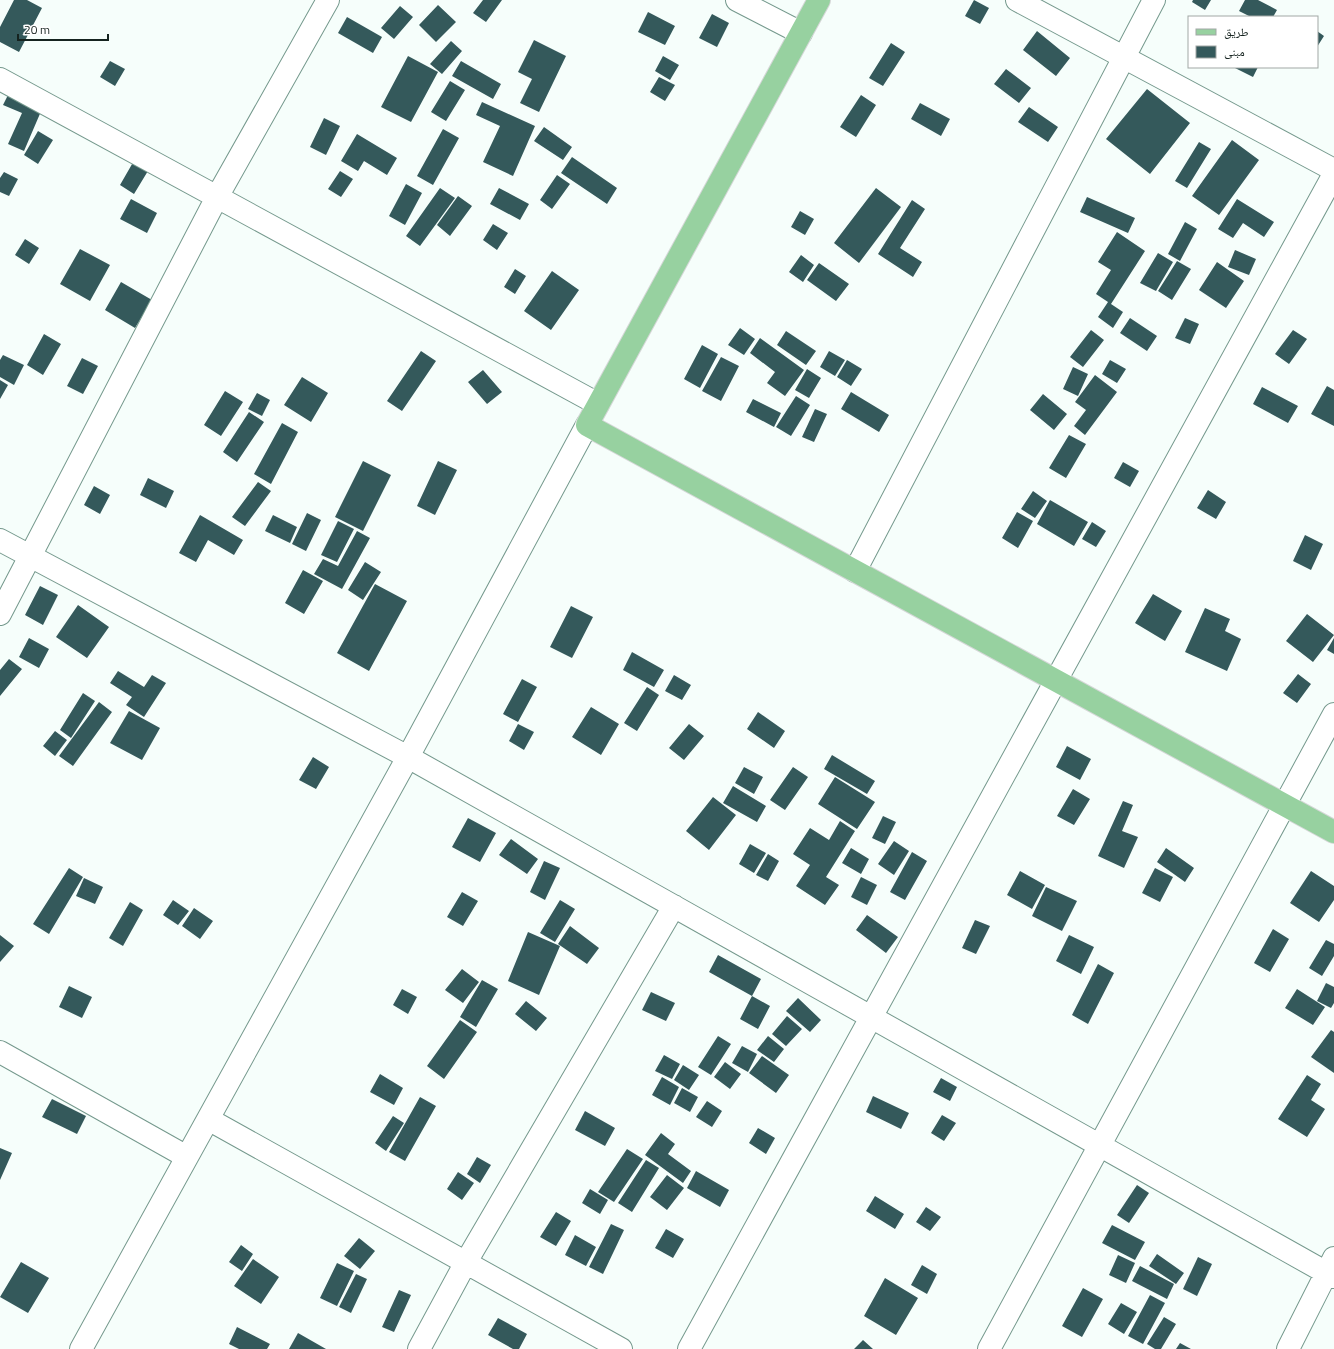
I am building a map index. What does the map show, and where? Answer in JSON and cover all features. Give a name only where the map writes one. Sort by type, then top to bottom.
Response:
[{"type":"main road","points":[[818,0],[587,425],[1334,832]]},
{"type":"street","points":[[0,614],[217,197],[328,0]]},
{"type":"street","points":[[737,0],[801,33]]},
{"type":"street","points":[[1017,0],[1334,170]]},
{"type":"street","points":[[855,571],[1154,0]]},
{"type":"street","points":[[0,79],[598,404]]},
{"type":"street","points":[[689,1349],[1334,174]]},
{"type":"street","points":[[81,1349],[408,757],[587,425]]},
{"type":"street","points":[[0,540],[408,757],[1099,1146],[1331,1269],[1288,1349]]},
{"type":"street","points":[[989,1349],[1334,714]]},
{"type":"street","points":[[419,1349],[466,1262],[674,906]]},
{"type":"street","points":[[0,1052],[187,1157]]},
{"type":"street","points":[[208,1118],[621,1349]]},
{"type":"building","points":[[14,0],[27,0],[42,8],[19,52],[0,42],[0,27]]},
{"type":"building","points":[[483,0],[502,0],[486,22],[473,13]]},
{"type":"building","points":[[974,0],[989,8],[980,24],[965,16]]},
{"type":"building","points":[[1193,0],[1211,0],[1205,10],[1192,2]]},
{"type":"building","points":[[1245,0],[1258,0],[1277,10],[1274,16],[1249,16],[1239,11]]},
{"type":"building","points":[[438,5],[456,22],[436,42],[419,25]]},
{"type":"building","points":[[400,6],[413,17],[394,39],[381,28]]},
{"type":"building","points":[[648,12],[675,26],[665,45],[638,32]]},
{"type":"building","points":[[712,14],[729,23],[717,47],[699,38]]},
{"type":"building","points":[[347,17],[382,37],[373,53],[338,33]]},
{"type":"building","points":[[1037,31],[1070,58],[1056,76],[1023,50]]},
{"type":"building","points":[[1318,32],[1324,36],[1318,45]]},
{"type":"building","points":[[534,40],[566,56],[539,112],[520,103],[532,79],[518,72]]},
{"type":"building","points":[[451,41],[462,51],[442,74],[430,64]]},
{"type":"building","points":[[891,43],[905,52],[883,86],[869,78]]},
{"type":"building","points":[[408,56],[438,72],[411,122],[381,107]]},
{"type":"building","points":[[663,56],[679,65],[670,80],[655,71]]},
{"type":"building","points":[[110,61],[125,69],[115,86],[100,77]]},
{"type":"building","points":[[461,61],[501,84],[493,99],[452,76]]},
{"type":"building","points":[[1235,68],[1258,68],[1253,77]]},
{"type":"building","points":[[1006,69],[1031,88],[1019,103],[994,84]]},
{"type":"building","points":[[659,77],[675,85],[665,101],[650,92]]},
{"type":"building","points":[[450,81],[465,90],[446,121],[431,112]]},
{"type":"building","points":[[12,87],[45,102],[24,151],[8,144],[22,113],[3,105]]},
{"type":"building","points":[[1147,89],[1190,123],[1150,174],[1106,139]]},
{"type":"building","points":[[861,95],[876,105],[856,137],[840,127]]},
{"type":"building","points":[[482,102],[535,126],[513,176],[483,162],[500,126],[476,115]]},
{"type":"building","points":[[920,103],[950,119],[941,136],[911,119]]},
{"type":"building","points":[[1029,107],[1058,127],[1048,142],[1018,122]]},
{"type":"building","points":[[324,118],[340,126],[326,155],[310,147]]},
{"type":"building","points":[[544,127],[572,147],[563,160],[534,141]]},
{"type":"building","points":[[443,129],[459,138],[433,185],[417,176]]},
{"type":"building","points":[[38,131],[53,140],[38,164],[24,155]]},
{"type":"building","points":[[357,134],[397,158],[387,175],[364,161],[358,171],[341,161]]},
{"type":"building","points":[[1232,140],[1259,160],[1219,215],[1192,196]]},
{"type":"building","points":[[1199,142],[1211,149],[1187,188],[1175,181]]},
{"type":"building","points":[[139,152],[154,161],[134,194],[120,185]]},
{"type":"building","points":[[572,157],[617,188],[607,204],[561,173]]},
{"type":"building","points":[[340,171],[353,179],[341,197],[328,189]]},
{"type":"building","points":[[4,172],[18,179],[9,196],[0,192],[0,178]]},
{"type":"building","points":[[557,175],[570,184],[552,209],[540,200]]},
{"type":"building","points":[[406,184],[422,193],[405,225],[389,216]]},
{"type":"building","points":[[440,188],[455,198],[420,246],[406,236]]},
{"type":"building","points":[[499,188],[529,204],[520,220],[490,204]]},
{"type":"building","points":[[876,188],[901,207],[859,263],[834,243]]},
{"type":"building","points":[[458,196],[472,206],[450,236],[437,225]]},
{"type":"building","points":[[1087,197],[1135,218],[1128,233],[1080,212]]},
{"type":"building","points":[[131,199],[157,213],[147,233],[120,219]]},
{"type":"building","points":[[1237,199],[1274,222],[1264,237],[1243,223],[1233,238],[1218,229]]},
{"type":"building","points":[[912,200],[925,209],[900,248],[922,262],[913,277],[878,254]]},
{"type":"building","points":[[800,211],[814,219],[805,235],[791,227]]},
{"type":"building","points":[[1185,222],[1197,229],[1180,261],[1168,254]]},
{"type":"building","points":[[493,224],[508,233],[497,250],[483,240]]},
{"type":"building","points":[[1117,232],[1145,251],[1111,304],[1123,312],[1113,328],[1098,317],[1108,302],[1096,294],[1111,270],[1098,262]]},
{"type":"building","points":[[25,239],[39,248],[29,264],[15,255]]},
{"type":"building","points":[[80,249],[110,265],[90,301],[60,284]]},
{"type":"building","points":[[1235,250],[1256,259],[1249,275],[1228,267]]},
{"type":"building","points":[[1158,253],[1173,262],[1156,291],[1140,283]]},
{"type":"building","points":[[801,255],[814,265],[803,282],[789,272]]},
{"type":"building","points":[[1177,261],[1191,269],[1172,300],[1158,291]]},
{"type":"building","points":[[1217,262],[1244,281],[1226,308],[1199,290]]},
{"type":"building","points":[[819,263],[849,284],[836,301],[807,280]]},
{"type":"building","points":[[515,269],[526,276],[515,294],[504,287]]},
{"type":"building","points":[[552,271],[579,290],[551,330],[524,311]]},
{"type":"building","points":[[121,282],[152,300],[135,328],[105,310]]},
{"type":"building","points":[[1130,318],[1157,336],[1147,351],[1120,333]]},
{"type":"building","points":[[1185,318],[1199,324],[1190,344],[1175,338]]},
{"type":"building","points":[[740,328],[755,339],[744,355],[728,345]]},
{"type":"building","points":[[1091,330],[1104,340],[1083,367],[1070,357]]},
{"type":"building","points":[[1293,330],[1307,339],[1289,364],[1275,354]]},
{"type":"building","points":[[786,331],[816,351],[806,365],[777,345]]},
{"type":"building","points":[[44,334],[61,344],[43,375],[27,365]]},
{"type":"building","points":[[760,338],[804,370],[785,396],[767,383],[775,372],[750,353]]},
{"type":"building","points":[[702,345],[718,354],[700,388],[684,379]]},
{"type":"building","points":[[421,351],[436,361],[402,411],[387,401]]},
{"type":"building","points":[[829,351],[845,360],[835,376],[820,367]]},
{"type":"building","points":[[3,355],[24,365],[14,385],[0,377],[0,360]]},
{"type":"building","points":[[721,357],[739,366],[721,401],[702,391]]},
{"type":"building","points":[[82,358],[98,366],[83,394],[67,386]]},
{"type":"building","points":[[847,360],[862,369],[851,386],[837,377]]},
{"type":"building","points":[[1110,360],[1126,369],[1117,383],[1102,374]]},
{"type":"building","points":[[1073,367],[1088,374],[1078,396],[1063,389]]},
{"type":"building","points":[[807,369],[821,378],[809,398],[795,390]]},
{"type":"building","points":[[483,370],[502,392],[487,404],[468,382]]},
{"type":"building","points":[[1095,375],[1117,392],[1085,435],[1074,426],[1086,410],[1075,402]]},
{"type":"building","points":[[302,377],[328,393],[311,422],[284,405]]},
{"type":"building","points":[[0,380],[8,385],[0,399]]},
{"type":"building","points":[[1327,386],[1334,390],[1334,426],[1311,414]]},
{"type":"building","points":[[1262,387],[1298,406],[1288,423],[1253,404]]},
{"type":"building","points":[[225,391],[243,402],[221,436],[204,425]]},
{"type":"building","points":[[851,392],[889,415],[879,432],[841,409]]},
{"type":"building","points":[[257,393],[270,400],[262,416],[248,409]]},
{"type":"building","points":[[1043,394],[1067,414],[1054,430],[1030,410]]},
{"type":"building","points":[[796,396],[810,405],[791,436],[776,427]]},
{"type":"building","points":[[753,399],[781,413],[774,427],[746,412]]},
{"type":"building","points":[[815,409],[827,414],[814,442],[802,437]]},
{"type":"building","points":[[249,412],[264,422],[237,462],[223,452]]},
{"type":"building","points":[[282,423],[298,432],[271,484],[254,474]]},
{"type":"building","points":[[1069,435],[1086,444],[1066,478],[1049,468]]},
{"type":"building","points":[[363,461],[391,475],[363,531],[335,517]]},
{"type":"building","points":[[438,461],[457,470],[435,515],[417,506]]},
{"type":"building","points":[[1123,462],[1139,471],[1130,487],[1114,478]]},
{"type":"building","points":[[148,478],[174,491],[166,508],[140,495]]},
{"type":"building","points":[[258,482],[271,491],[245,526],[232,517]]},
{"type":"building","points":[[94,486],[110,495],[100,514],[84,505]]},
{"type":"building","points":[[1208,490],[1226,502],[1216,519],[1197,508]]},
{"type":"building","points":[[1033,491],[1047,501],[1035,518],[1021,509]]},
{"type":"building","points":[[1050,500],[1088,522],[1074,546],[1037,524]]},
{"type":"building","points":[[1017,512],[1033,521],[1018,548],[1002,538]]},
{"type":"building","points":[[307,513],[321,520],[306,551],[292,544]]},
{"type":"building","points":[[200,515],[243,540],[234,555],[208,540],[196,562],[179,553]]},
{"type":"building","points":[[273,515],[297,527],[290,543],[265,531]]},
{"type":"building","points":[[338,521],[354,529],[337,562],[321,555]]},
{"type":"building","points":[[1092,522],[1106,531],[1096,547],[1082,539]]},
{"type":"building","points":[[357,531],[370,538],[342,589],[314,574],[323,559],[338,566]]},
{"type":"building","points":[[1305,535],[1323,544],[1311,570],[1293,561]]},
{"type":"building","points":[[365,562],[381,572],[363,600],[348,590]]},
{"type":"building","points":[[303,570],[323,581],[304,614],[285,603]]},
{"type":"building","points":[[375,584],[407,601],[369,671],[337,653]]},
{"type":"building","points":[[40,586],[58,595],[43,625],[25,615]]},
{"type":"building","points":[[1153,594],[1182,611],[1165,641],[1135,623]]},
{"type":"building","points":[[78,605],[109,627],[87,658],[56,637]]},
{"type":"building","points":[[571,606],[593,617],[572,658],[550,647]]},
{"type":"building","points":[[1205,608],[1230,619],[1225,631],[1241,639],[1227,671],[1185,652]]},
{"type":"building","points":[[1307,614],[1334,635],[1313,662],[1286,641]]},
{"type":"building","points":[[29,638],[49,649],[39,668],[19,657]]},
{"type":"building","points":[[1334,638],[1334,654],[1327,650]]},
{"type":"building","points":[[632,652],[664,670],[654,687],[623,670]]},
{"type":"building","points":[[9,659],[22,669],[0,696],[0,670]]},
{"type":"building","points":[[118,671],[144,687],[152,675],[166,683],[144,717],[126,705],[132,697],[110,683]]},
{"type":"building","points":[[1298,674],[1311,684],[1297,703],[1283,693]]},
{"type":"building","points":[[674,675],[691,685],[682,700],[665,691]]},
{"type":"building","points":[[522,679],[537,687],[518,722],[503,714]]},
{"type":"building","points":[[647,687],[659,695],[637,731],[624,723]]},
{"type":"building","points":[[83,693],[95,701],[71,738],[60,730]]},
{"type":"building","points":[[99,702],[112,712],[73,766],[59,756]]},
{"type":"building","points":[[591,707],[619,724],[601,755],[572,737]]},
{"type":"building","points":[[129,711],[160,728],[142,760],[110,743]]},
{"type":"building","points":[[758,712],[785,731],[774,748],[747,729]]},
{"type":"building","points":[[518,724],[534,732],[524,750],[509,741]]},
{"type":"building","points":[[689,724],[704,736],[684,760],[669,748]]},
{"type":"building","points":[[55,731],[67,740],[55,756],[43,746]]},
{"type":"building","points":[[1067,746],[1091,759],[1080,780],[1056,767]]},
{"type":"building","points":[[832,755],[875,781],[867,794],[824,769]]},
{"type":"building","points":[[313,757],[329,767],[316,789],[299,780]]},
{"type":"building","points":[[744,767],[763,777],[754,794],[735,783]]},
{"type":"building","points":[[793,767],[808,777],[785,810],[770,800]]},
{"type":"building","points":[[835,777],[875,802],[857,829],[818,804]]},
{"type":"building","points":[[733,786],[766,806],[757,822],[723,803]]},
{"type":"building","points":[[1073,789],[1090,799],[1074,825],[1057,816]]},
{"type":"building","points":[[713,797],[736,815],[709,850],[686,831]]},
{"type":"building","points":[[1123,801],[1133,805],[1122,831],[1138,837],[1124,868],[1098,856]]},
{"type":"building","points":[[883,816],[896,822],[885,844],[872,838]]},
{"type":"building","points":[[468,818],[496,833],[480,862],[452,847]]},
{"type":"building","points":[[840,821],[855,831],[826,877],[839,885],[825,905],[796,886],[810,865],[793,854],[810,828],[829,840]]},
{"type":"building","points":[[511,839],[538,859],[527,874],[499,855]]},
{"type":"building","points":[[894,841],[909,851],[894,875],[878,864]]},
{"type":"building","points":[[750,844],[766,853],[754,873],[739,864]]},
{"type":"building","points":[[851,848],[869,859],[861,874],[842,863]]},
{"type":"building","points":[[1166,848],[1194,868],[1185,882],[1157,862]]},
{"type":"building","points":[[912,852],[927,861],[905,900],[890,892]]},
{"type":"building","points":[[768,854],[779,861],[768,881],[756,875]]},
{"type":"building","points":[[544,861],[560,868],[545,900],[530,892]]},
{"type":"building","points":[[69,868],[83,877],[49,934],[33,924]]},
{"type":"building","points":[[1155,868],[1173,877],[1160,902],[1142,893]]},
{"type":"building","points":[[1020,871],[1045,885],[1032,909],[1007,895]]},
{"type":"building","points":[[1311,871],[1334,886],[1334,900],[1319,922],[1290,903]]},
{"type":"building","points":[[861,877],[877,885],[867,905],[851,897]]},
{"type":"building","points":[[84,878],[103,887],[95,904],[76,896]]},
{"type":"building","points":[[1046,887],[1077,901],[1062,931],[1032,916]]},
{"type":"building","points":[[462,892],[478,901],[463,926],[447,917]]},
{"type":"building","points":[[173,900],[189,911],[178,925],[163,915]]},
{"type":"building","points":[[560,900],[575,909],[555,942],[540,933]]},
{"type":"building","points":[[130,902],[143,910],[123,946],[109,938]]},
{"type":"building","points":[[194,908],[213,921],[200,939],[182,926]]},
{"type":"building","points":[[867,915],[898,937],[886,953],[856,930]]},
{"type":"building","points":[[975,920],[990,926],[976,954],[962,948]]},
{"type":"building","points":[[570,926],[599,948],[587,964],[558,944]]},
{"type":"building","points":[[1273,929],[1289,939],[1270,972],[1254,963]]},
{"type":"building","points":[[528,932],[560,946],[539,995],[508,981]]},
{"type":"building","points":[[0,935],[14,946],[0,962]]},
{"type":"building","points":[[1069,935],[1094,947],[1081,974],[1056,961]]},
{"type":"building","points":[[1326,940],[1334,944],[1334,956],[1322,976],[1309,968]]},
{"type":"building","points":[[718,955],[761,979],[752,996],[709,972]]},
{"type":"building","points":[[1098,964],[1114,973],[1088,1024],[1072,1015]]},
{"type":"building","points":[[462,969],[479,982],[463,1003],[445,990]]},
{"type":"building","points":[[482,980],[498,989],[476,1027],[460,1017]]},
{"type":"building","points":[[1326,983],[1334,987],[1334,1003],[1331,1008],[1317,1001]]},
{"type":"building","points":[[69,986],[92,997],[82,1018],[59,1007]]},
{"type":"building","points":[[402,989],[417,997],[408,1014],[393,1005]]},
{"type":"building","points":[[1297,989],[1325,1007],[1313,1025],[1285,1008]]},
{"type":"building","points":[[651,992],[675,1003],[666,1021],[642,1010]]},
{"type":"building","points":[[752,996],[770,1006],[758,1029],[740,1019]]},
{"type":"building","points":[[798,998],[821,1020],[810,1032],[786,1011]]},
{"type":"building","points":[[526,1001],[547,1018],[536,1031],[515,1014]]},
{"type":"building","points":[[787,1016],[802,1029],[786,1046],[772,1034]]},
{"type":"building","points":[[460,1020],[477,1032],[444,1079],[427,1066]]},
{"type":"building","points":[[1331,1030],[1334,1032],[1334,1073],[1311,1057]]},
{"type":"building","points":[[718,1036],[731,1044],[711,1075],[698,1067]]},
{"type":"building","points":[[768,1036],[784,1049],[774,1062],[757,1050]]},
{"type":"building","points":[[742,1046],[757,1054],[748,1072],[732,1063]]},
{"type":"building","points":[[664,1055],[680,1064],[672,1079],[655,1071]]},
{"type":"building","points":[[762,1056],[789,1075],[776,1093],[749,1073]]},
{"type":"building","points":[[725,1062],[741,1074],[730,1089],[714,1077]]},
{"type":"building","points":[[683,1065],[699,1075],[689,1090],[674,1080]]},
{"type":"building","points":[[380,1074],[403,1088],[394,1105],[370,1092]]},
{"type":"building","points":[[1307,1075],[1321,1084],[1311,1100],[1325,1109],[1307,1137],[1278,1119]]},
{"type":"building","points":[[662,1077],[679,1087],[670,1105],[652,1095]]},
{"type":"building","points":[[941,1078],[957,1087],[950,1101],[933,1092]]},
{"type":"building","points":[[682,1088],[698,1097],[690,1112],[674,1103]]},
{"type":"building","points":[[873,1096],[909,1113],[901,1129],[866,1112]]},
{"type":"building","points":[[420,1097],[436,1106],[405,1161],[389,1152]]},
{"type":"building","points":[[52,1099],[86,1116],[77,1134],[42,1117]]},
{"type":"building","points":[[707,1101],[722,1111],[712,1127],[696,1117]]},
{"type":"building","points":[[585,1111],[615,1128],[605,1146],[575,1130]]},
{"type":"building","points":[[942,1115],[956,1123],[944,1141],[931,1133]]},
{"type":"building","points":[[393,1116],[404,1123],[386,1151],[375,1143]]},
{"type":"building","points":[[758,1128],[775,1138],[766,1154],[749,1143]]},
{"type":"building","points":[[661,1133],[675,1144],[668,1154],[691,1171],[683,1183],[645,1155]]},
{"type":"building","points":[[0,1148],[12,1153],[0,1180]]},
{"type":"building","points":[[627,1149],[643,1159],[614,1202],[598,1192]]},
{"type":"building","points":[[477,1157],[491,1165],[480,1183],[467,1174]]},
{"type":"building","points":[[646,1160],[659,1168],[632,1212],[618,1203]]},
{"type":"building","points":[[696,1171],[729,1190],[720,1207],[687,1188]]},
{"type":"building","points":[[458,1172],[474,1183],[462,1200],[447,1189]]},
{"type":"building","points":[[667,1175],[684,1188],[667,1210],[650,1197]]},
{"type":"building","points":[[1137,1185],[1149,1193],[1129,1223],[1117,1215]]},
{"type":"building","points":[[590,1189],[608,1200],[600,1214],[582,1203]]},
{"type":"building","points":[[875,1196],[904,1214],[895,1229],[866,1211]]},
{"type":"building","points":[[926,1207],[941,1217],[930,1231],[916,1222]]},
{"type":"building","points":[[556,1212],[571,1221],[556,1246],[540,1237]]},
{"type":"building","points":[[611,1224],[624,1230],[603,1274],[589,1267]]},
{"type":"building","points":[[1112,1225],[1145,1242],[1135,1260],[1102,1243]]},
{"type":"building","points":[[666,1229],[684,1239],[673,1258],[655,1248]]},
{"type":"building","points":[[575,1235],[596,1247],[586,1266],[565,1255]]},
{"type":"building","points":[[359,1238],[375,1251],[360,1269],[344,1256]]},
{"type":"building","points":[[241,1245],[253,1254],[242,1271],[229,1262]]},
{"type":"building","points":[[1157,1254],[1184,1273],[1176,1284],[1149,1266]]},
{"type":"building","points":[[1118,1255],[1135,1263],[1126,1283],[1109,1275]]},
{"type":"building","points":[[1198,1257],[1212,1264],[1197,1296],[1183,1289]]},
{"type":"building","points":[[253,1259],[279,1277],[261,1304],[234,1286]]},
{"type":"building","points":[[21,1262],[49,1278],[28,1313],[0,1297]]},
{"type":"building","points":[[337,1263],[354,1271],[337,1306],[320,1298]]},
{"type":"building","points":[[922,1265],[937,1274],[927,1294],[911,1285]]},
{"type":"building","points":[[1140,1266],[1174,1284],[1167,1299],[1132,1281]]},
{"type":"building","points":[[356,1274],[367,1279],[351,1313],[339,1307]]},
{"type":"building","points":[[885,1278],[918,1298],[896,1335],[864,1316]]},
{"type":"building","points":[[1083,1288],[1103,1299],[1082,1337],[1062,1326]]},
{"type":"building","points":[[399,1290],[411,1295],[394,1332],[382,1327]]},
{"type":"building","points":[[1150,1295],[1165,1303],[1143,1344],[1128,1336]]},
{"type":"building","points":[[1121,1303],[1137,1312],[1124,1334],[1108,1324]]},
{"type":"building","points":[[1164,1317],[1176,1324],[1161,1349],[1155,1349],[1147,1344]]},
{"type":"building","points":[[498,1318],[527,1334],[519,1349],[513,1349],[488,1335]]},
{"type":"building","points":[[237,1327],[270,1344],[267,1349],[239,1349],[229,1344]]},
{"type":"building","points":[[298,1333],[326,1349],[289,1349]]},
{"type":"building","points":[[863,1340],[873,1349],[854,1349]]},
{"type":"building","points":[[1180,1343],[1191,1349],[1176,1349]]}]
